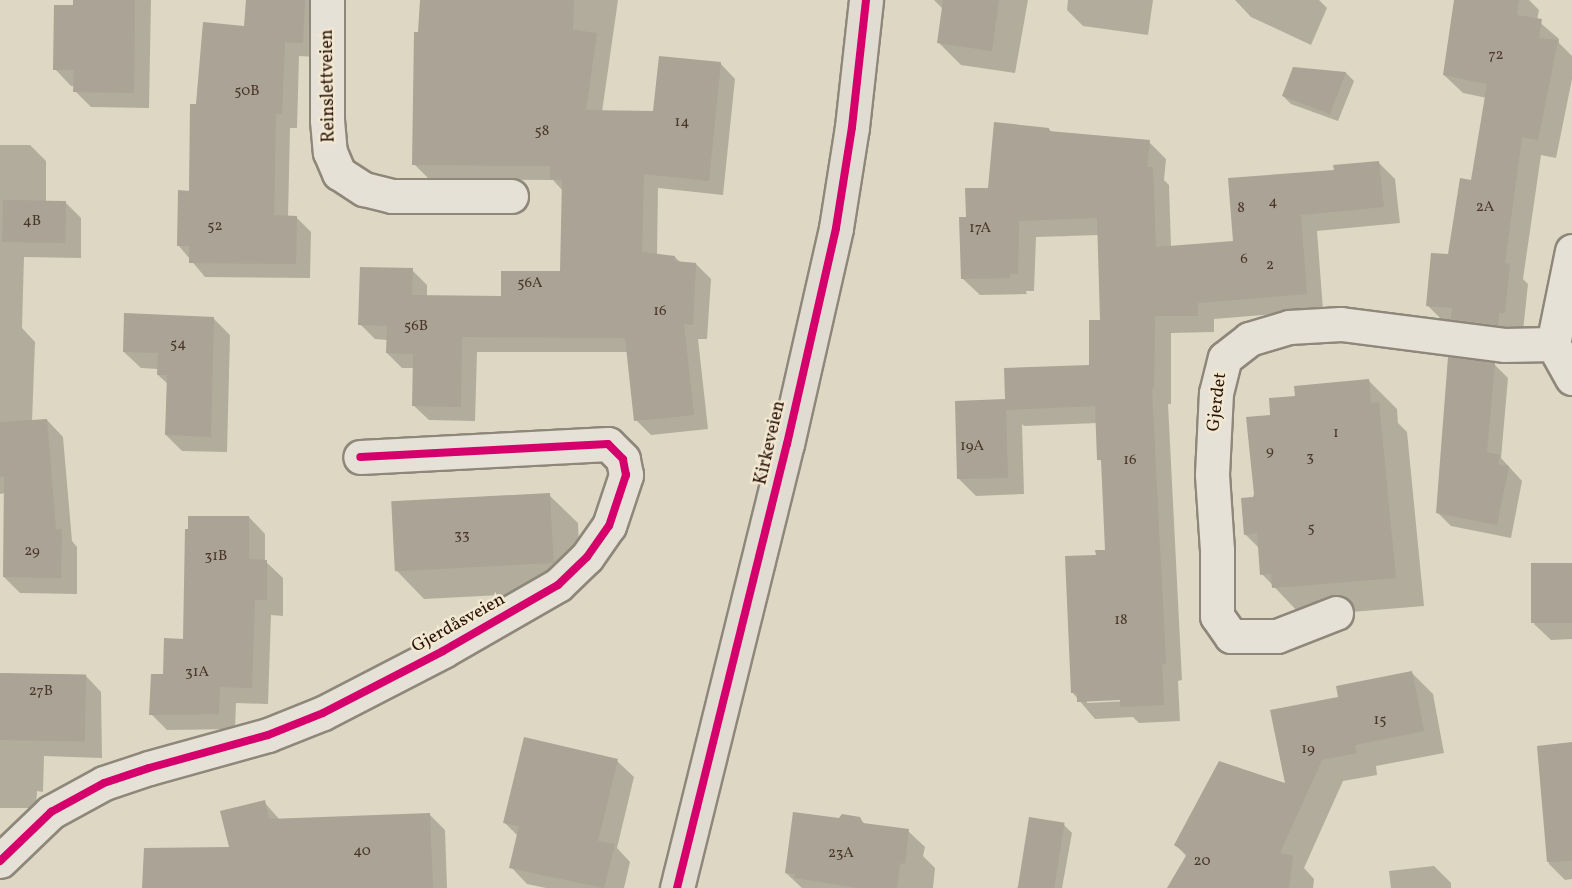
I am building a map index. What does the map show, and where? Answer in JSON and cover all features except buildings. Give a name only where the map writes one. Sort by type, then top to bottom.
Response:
[{"type":"main road","name":"Kirkeveien","points":[[677,888],[787,444],[836,228],[852,127],[866,0]]},
{"type":"street","name":"Reinslettveien","points":[[327,0],[327,120],[330,152],[339,173],[364,189],[392,196],[511,196]]},
{"type":"street","points":[[1572,251],[1553,344],[1572,378]]},
{"type":"street","name":"Gjerdet","points":[[1335,614],[1277,636],[1231,636],[1217,616],[1217,550],[1212,474],[1216,393],[1225,358],[1249,339],[1289,327],[1341,324],[1504,345],[1553,344]]},
{"type":"street","name":"Gjerdåsveien","points":[[0,861],[51,812],[104,783],[268,735],[323,714],[443,651],[558,585],[587,558],[609,526],[626,475],[623,459],[608,444],[360,457]]},
{"type":"cycle path","points":[[677,888],[787,444],[836,228],[852,127],[866,0]]},
{"type":"cycle path","points":[[0,861],[51,812],[104,783],[268,735],[323,713],[443,651],[558,585],[587,557],[609,526],[626,475],[623,459],[608,444],[360,457]]}]
